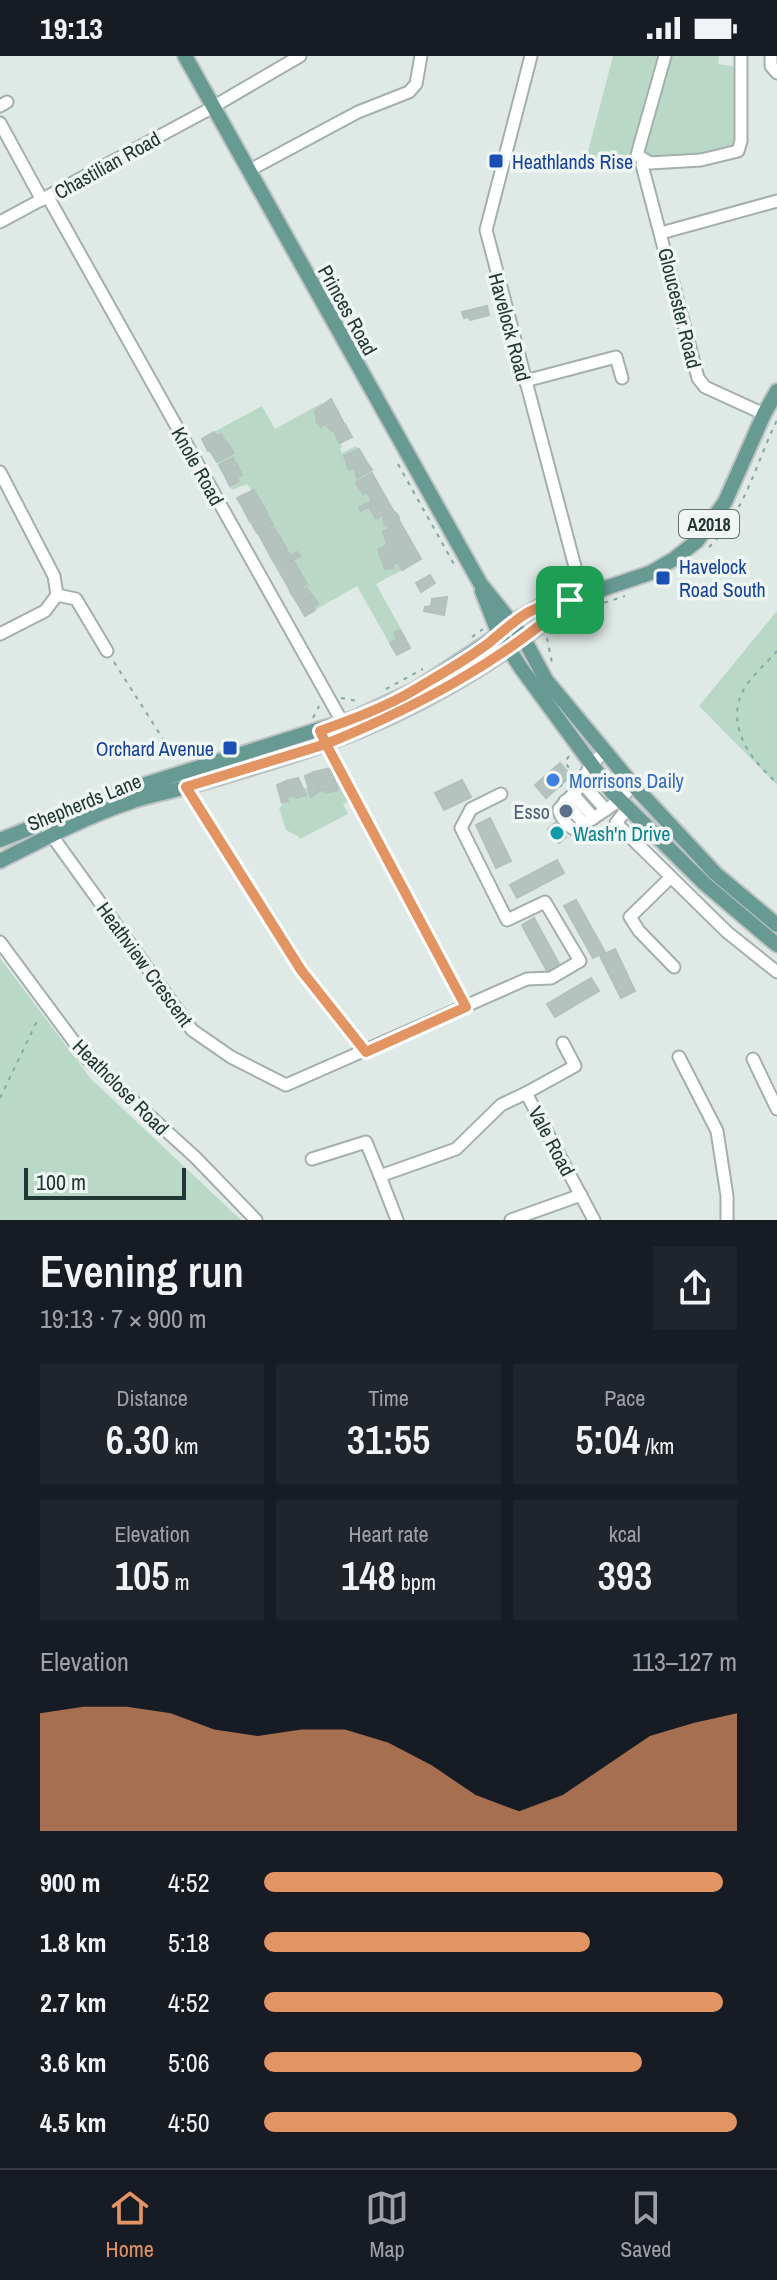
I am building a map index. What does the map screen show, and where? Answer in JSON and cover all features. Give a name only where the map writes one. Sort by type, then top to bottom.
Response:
[{"type":"main road","name":"Princes Road","points":[[185,56],[480,583],[497,602],[511,648],[521,668],[577,747],[624,804],[705,884],[774,935]]},
{"type":"main road","name":"Shepherds Lane","points":[[346,728],[415,690],[491,640],[504,628],[546,603],[576,599],[650,573],[674,559],[697,541],[725,502],[777,391]]},
{"type":"main road","name":"Shepherds Lane","points":[[0,840],[124,791],[320,732],[346,728],[417,704],[511,648],[576,599]]},
{"type":"main road","name":"Princes Road","points":[[504,628],[523,637],[546,680],[605,752],[774,935]]},
{"type":"main road","name":"Shepherds Lane","points":[[0,861],[135,800],[186,787],[320,732]]},
{"type":"street","points":[[212,106],[300,56]]},
{"type":"street","points":[[248,171],[358,112],[409,92],[416,84],[421,56]]},
{"type":"street","name":"Havelock Road","points":[[531,56],[486,230],[576,599]]},
{"type":"street","points":[[665,56],[637,155],[650,163],[701,160],[738,151],[741,141],[741,56]]},
{"type":"street","name":"Chastilian Road","points":[[0,222],[212,106]]},
{"type":"street","name":"Knole Road","points":[[0,123],[346,728]]},
{"type":"street","name":"Gloucester Road","points":[[642,165],[698,378],[705,387],[764,414]]},
{"type":"street","points":[[661,233],[777,201]]},
{"type":"street","points":[[525,381],[616,357],[622,378]]},
{"type":"street","points":[[0,472],[54,576],[57,595],[45,611],[0,634]]},
{"type":"street","points":[[57,595],[76,599],[107,651]]},
{"type":"street","points":[[320,732],[466,1007]]},
{"type":"street","points":[[605,752],[591,764],[559,813],[571,829],[576,830],[606,810],[624,804]]},
{"type":"street","points":[[581,782],[606,810]]},
{"type":"street","points":[[633,785],[616,823],[727,932],[777,972]]},
{"type":"street","points":[[186,787],[301,970],[366,1052]]},
{"type":"street","name":"Heathview Crescent","points":[[43,822],[192,1030],[231,1057],[286,1085],[527,979],[551,978],[580,961],[545,902],[507,920],[461,828],[471,809],[501,794]]},
{"type":"street","points":[[569,798],[589,821]]},
{"type":"street","points":[[670,878],[630,917],[639,931],[674,967]]},
{"type":"street","points":[[754,953],[774,935]]},
{"type":"street","name":"Heathclose Road","points":[[0,942],[86,1058],[195,1157],[256,1220]]},
{"type":"street","name":"Vale Road","points":[[563,1043],[575,1066],[526,1093],[594,1220]]},
{"type":"street","points":[[679,1057],[717,1131],[727,1196],[727,1220]]},
{"type":"street","points":[[753,1059],[777,1109]]},
{"type":"street","points":[[380,1176],[456,1149],[501,1105],[526,1093]]},
{"type":"street","points":[[312,1159],[363,1142],[369,1144],[397,1220]]},
{"type":"street","points":[[511,1220],[581,1195]]},
{"type":"path","points":[[392,453],[455,567]]},
{"type":"path","points":[[551,628],[547,637],[554,671]]},
{"type":"path","points":[[107,651],[178,762]]},
{"type":"path","points":[[777,651],[748,685],[739,701],[742,740],[757,765],[777,783]]},
{"type":"path","points":[[320,732],[320,703],[328,696],[359,702]]},
{"type":"path","points":[[559,787],[574,773],[565,762],[577,747]]},
{"type":"path","points":[[0,1098],[38,1018],[49,1009]]},
{"type":"green space","points":[[613,56],[663,56],[632,161],[583,171]]},
{"type":"green space","points":[[667,56],[719,56],[718,64],[738,67],[738,141],[729,153],[651,161],[642,146]]},
{"type":"green space","points":[[322,403],[324,406],[315,411],[317,416],[314,417],[321,427],[326,424],[333,430],[342,453],[356,446],[358,449],[345,456],[348,470],[354,468],[357,478],[372,473],[357,482],[363,494],[367,492],[372,501],[360,507],[362,511],[369,507],[376,519],[381,517],[389,528],[383,532],[387,545],[379,550],[384,559],[381,561],[385,569],[393,568],[392,565],[398,562],[402,570],[376,584],[411,647],[400,630],[394,633],[397,639],[390,643],[396,655],[357,586],[315,610],[313,607],[317,604],[307,588],[304,590],[302,587],[307,584],[293,560],[300,556],[298,552],[290,556],[275,528],[270,530],[273,524],[267,514],[252,524],[251,521],[267,512],[254,491],[245,495],[251,490],[247,484],[232,490],[230,486],[238,482],[239,476],[235,459],[219,465],[217,462],[233,453],[222,434],[217,436],[214,432],[262,406],[275,429]]},
{"type":"green space","points":[[777,611],[777,785],[699,706]]},
{"type":"green space","points":[[340,782],[350,801],[343,804],[348,814],[300,839],[286,830],[279,808],[288,801],[287,797],[306,795],[304,788],[308,787],[312,797],[315,792],[324,789],[326,793],[338,790],[336,783]]},
{"type":"green space","points":[[0,958],[91,1079],[241,1220],[0,1220]]},
{"type":"building","points":[[487,306],[489,315],[470,320],[469,317],[464,318],[462,312]]},
{"type":"building","points":[[331,399],[338,412],[317,423],[315,411]]},
{"type":"building","points":[[338,412],[344,424],[331,431],[326,424],[321,427],[318,422]]},
{"type":"building","points":[[345,424],[352,437],[340,443],[333,430]]},
{"type":"building","points":[[214,432],[217,436],[221,434],[225,441],[208,451],[202,439]]},
{"type":"building","points":[[227,442],[234,453],[217,462],[210,451]]},
{"type":"building","points":[[359,449],[366,461],[349,470],[344,456]]},
{"type":"building","points":[[233,458],[238,466],[224,474],[219,465]]},
{"type":"building","points":[[366,461],[372,470],[357,478],[354,468]]},
{"type":"building","points":[[238,467],[242,475],[230,486],[224,474]]},
{"type":"building","points":[[372,473],[379,486],[363,494],[356,482]]},
{"type":"building","points":[[379,486],[386,498],[361,511],[359,507],[372,501],[367,492]]},
{"type":"building","points":[[254,490],[260,501],[244,510],[237,498]]},
{"type":"building","points":[[386,498],[393,510],[376,519],[369,507]]},
{"type":"building","points":[[260,501],[267,512],[250,522],[244,510]]},
{"type":"building","points":[[391,511],[399,519],[391,527],[383,519]]},
{"type":"building","points":[[267,514],[273,525],[257,533],[252,524]]},
{"type":"building","points":[[400,522],[421,559],[402,570],[398,562],[392,565],[394,568],[385,569],[378,550],[387,545],[383,532]]},
{"type":"building","points":[[269,527],[270,530],[274,528],[279,536],[264,544],[258,533]]},
{"type":"building","points":[[279,536],[286,548],[271,557],[264,544]]},
{"type":"building","points":[[286,548],[290,556],[297,552],[300,556],[278,569],[271,557]]},
{"type":"building","points":[[293,560],[300,572],[285,581],[278,569]]},
{"type":"building","points":[[300,572],[307,584],[291,593],[285,581]]},
{"type":"building","points":[[430,575],[435,583],[421,592],[416,583]]},
{"type":"building","points":[[302,587],[304,590],[307,588],[312,596],[298,604],[291,593]]},
{"type":"building","points":[[313,596],[318,604],[305,616],[298,604]]},
{"type":"building","points":[[447,597],[444,615],[424,611],[425,607],[431,606],[432,599]]},
{"type":"building","points":[[400,630],[410,648],[397,655],[390,643],[397,639],[394,633]]},
{"type":"building","name":"Morrisons Daily","points":[[560,763],[571,776],[546,798],[535,785]]},
{"type":"building","points":[[331,768],[338,790],[320,791],[314,772]]},
{"type":"building","points":[[314,772],[320,791],[311,797],[305,776]]},
{"type":"building","points":[[298,778],[306,795],[296,798],[295,795],[291,796],[286,781]]},
{"type":"building","points":[[462,780],[471,797],[444,810],[435,793]]},
{"type":"building","points":[[286,781],[291,796],[282,803],[277,785]]},
{"type":"building","points":[[490,818],[511,861],[496,868],[476,825]]},
{"type":"building","name":"Wash'n Drive","points":[[555,823],[566,837],[559,843],[548,829]]},
{"type":"building","points":[[557,860],[564,873],[517,898],[510,885]]},
{"type":"building","points":[[576,900],[605,952],[593,958],[564,906]]},
{"type":"building","points":[[534,918],[559,964],[547,971],[522,925]]},
{"type":"building","points":[[615,949],[635,991],[621,998],[600,956]]},
{"type":"building","points":[[591,978],[599,991],[555,1017],[547,1004]]},
{"type":"place","name":"Heathlands Rise","points":[[496,161]]},
{"type":"place","name":"Havelock Road South","points":[[663,578]]},
{"type":"place","name":"Orchard Avenue","points":[[230,748]]},
{"type":"place","name":"Morrisons Daily","points":[[553,780]]},
{"type":"place","name":"Esso","points":[[566,811]]},
{"type":"place","name":"Wash'n Drive","points":[[557,833]]},
{"type":"route","points":[[570,600],[511,648],[457,682],[365,729],[326,744],[466,1007],[366,1052],[301,970],[186,787],[326,744],[320,731],[415,690],[491,640],[510,623],[546,603],[570,600]]}]
